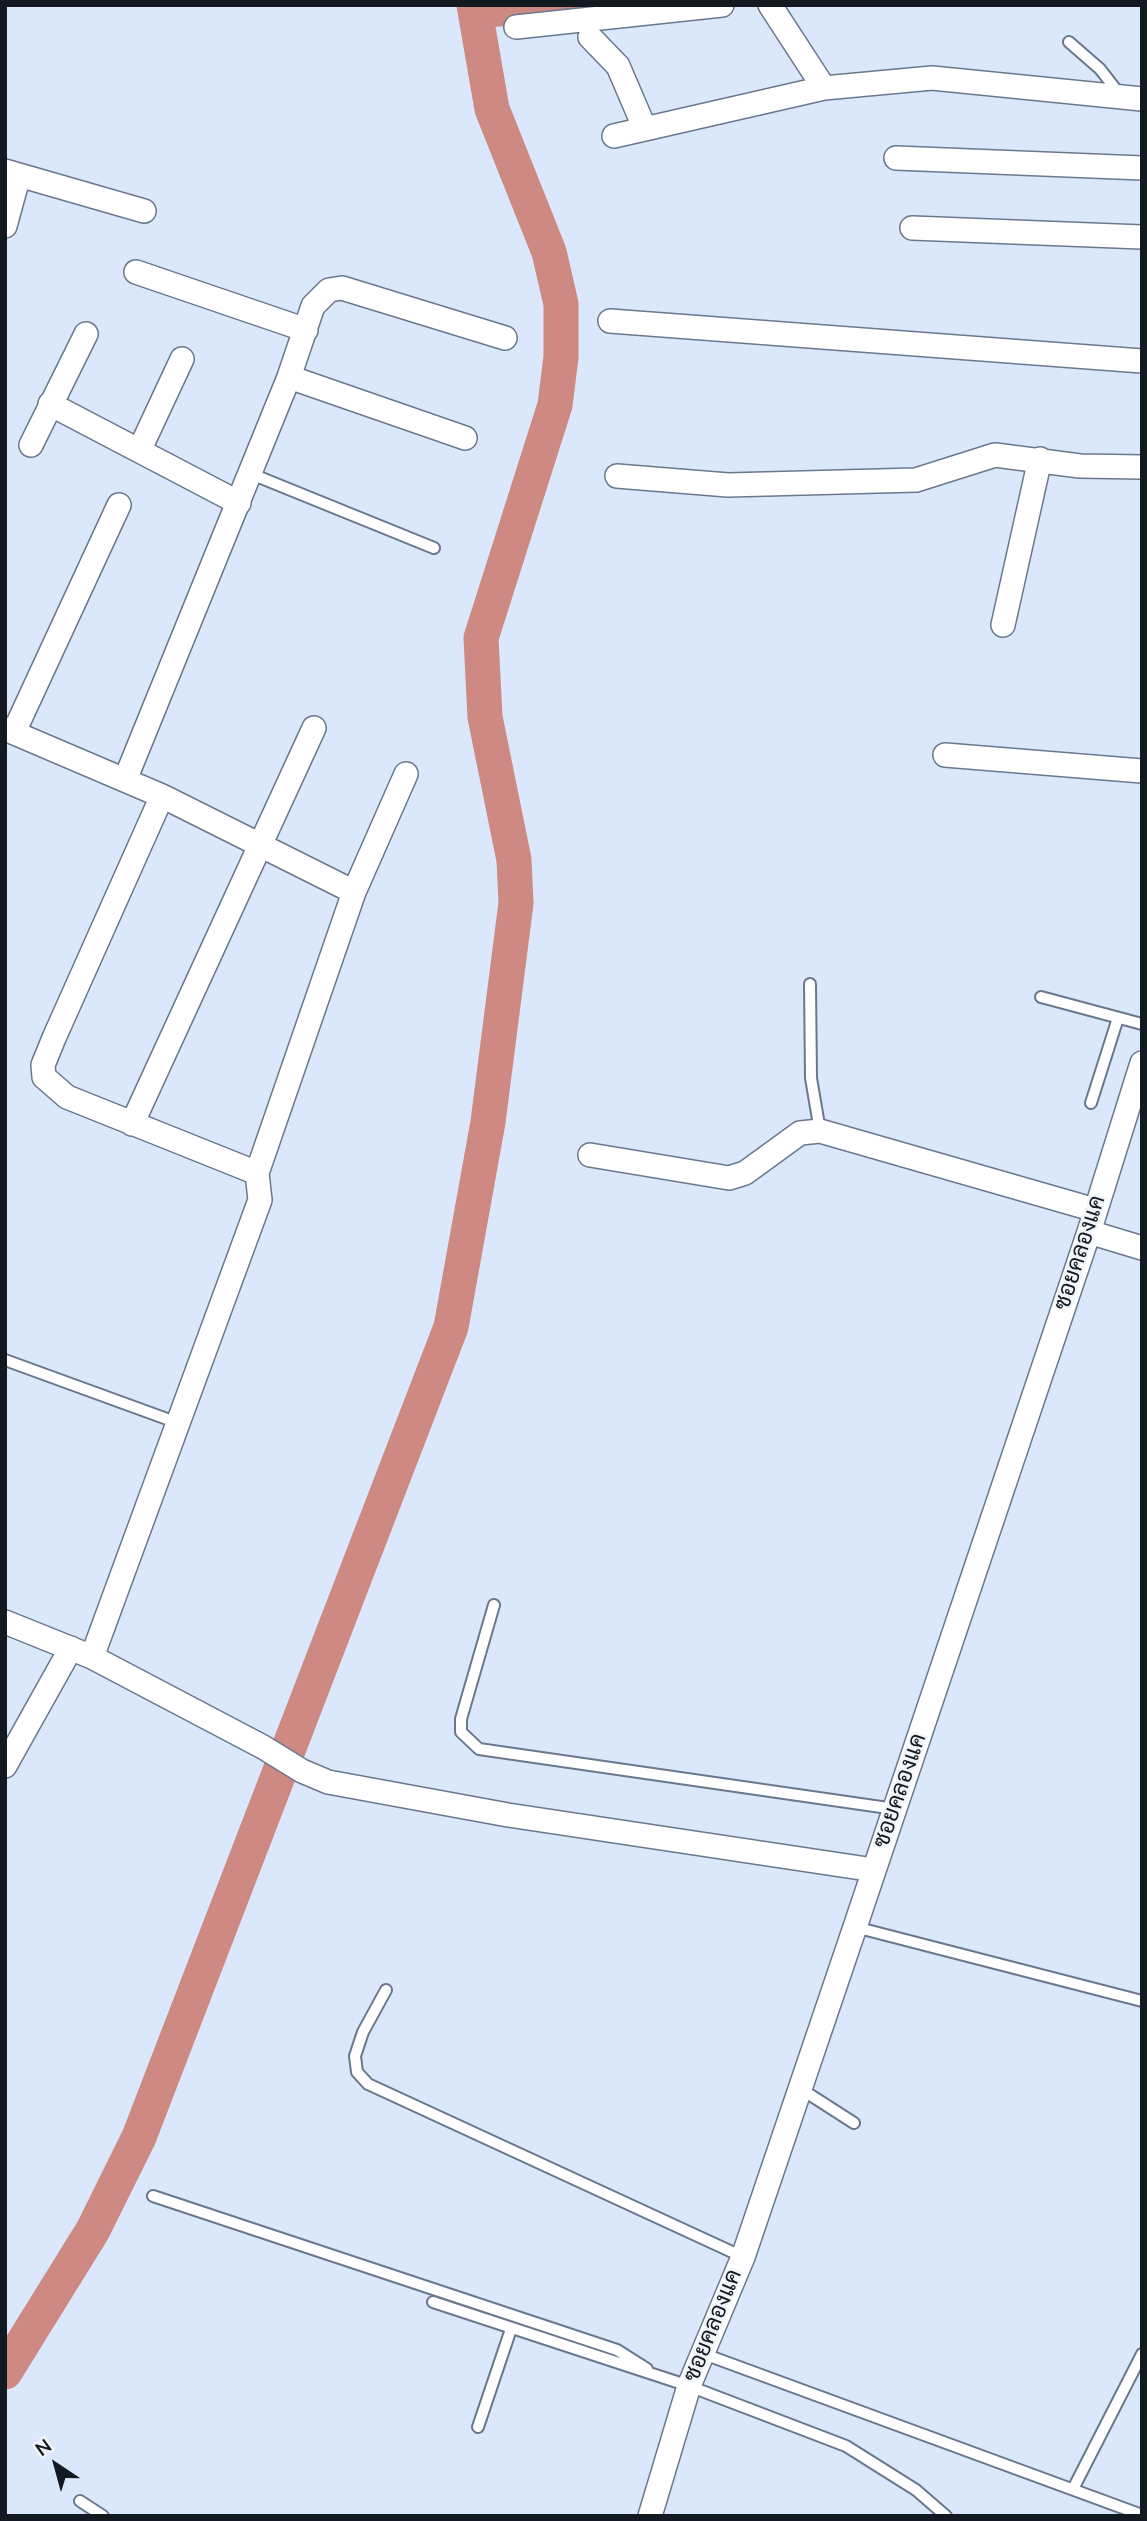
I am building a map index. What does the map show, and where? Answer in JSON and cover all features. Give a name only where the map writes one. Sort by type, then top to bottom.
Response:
[{"type":"street","points":[[516,27],[722,5]]},
{"type":"street","points":[[770,5],[824,88]]},
{"type":"street","points":[[590,37],[618,66],[645,129]]},
{"type":"street","points":[[614,136],[824,88],[932,78],[1132,99]]},
{"type":"street","points":[[896,158],[1142,168]]},
{"type":"street","points":[[5,226],[12,173],[144,211]]},
{"type":"street","points":[[912,228],[1142,237]]},
{"type":"street","points":[[136,272],[306,330]]},
{"type":"street","points":[[125,780],[289,377],[313,306],[328,290],[342,288],[505,338]]},
{"type":"street","points":[[610,321],[1142,361]]},
{"type":"street","points":[[31,445],[86,334]]},
{"type":"street","points":[[140,449],[182,359]]},
{"type":"street","points":[[289,377],[465,438]]},
{"type":"street","points":[[50,404],[239,503]]},
{"type":"street","points":[[617,477],[728,485],[916,480],[995,455],[1080,466],[1142,467]]},
{"type":"street","points":[[1003,625],[1040,459]]},
{"type":"street","points":[[119,505],[10,731],[162,796],[354,892]]},
{"type":"street","points":[[132,1124],[314,728]]},
{"type":"street","points":[[945,755],[1142,771]]},
{"type":"street","points":[[5,1766],[82,1652],[178,1423],[257,1209],[257,1173],[354,892],[406,774]]},
{"type":"street","points":[[162,796],[43,1065],[44,1077],[67,1097],[257,1173]]},
{"type":"street","name":"ซอยคลองแค","points":[[650,2516],[689,2386],[743,2257],[895,1809],[1092,1221],[1141,1066]]},
{"type":"street","points":[[590,1156],[729,1178],[754,1167],[800,1133],[820,1131],[1092,1221],[1142,1248]]},
{"type":"street","points":[[5,1622],[82,1652],[263,1747],[302,1771],[346,1787],[495,1813],[874,1870]]},
{"type":"lane","points":[[1069,42],[1132,99]]},
{"type":"lane","points":[[249,473],[434,548]]},
{"type":"lane","points":[[810,984],[811,1078],[820,1131]]},
{"type":"lane","points":[[1041,997],[1142,1024]]},
{"type":"lane","points":[[1091,1103],[1118,1018]]},
{"type":"lane","points":[[5,1360],[178,1423]]},
{"type":"lane","points":[[494,1605],[461,1719],[461,1732],[479,1749],[895,1809]]},
{"type":"lane","points":[[855,1927],[1142,2001]]},
{"type":"lane","points":[[386,1990],[363,2032],[355,2056],[357,2072],[369,2084],[743,2257]]},
{"type":"lane","points":[[800,2088],[854,2123]]},
{"type":"lane","points":[[153,2196],[618,2350],[655,2375]]},
{"type":"lane","points":[[433,2302],[689,2386],[846,2446],[907,2483],[946,2516]]},
{"type":"lane","points":[[478,2427],[511,2329]]},
{"type":"lane","points":[[704,2354],[1142,2515]]},
{"type":"lane","points":[[1073,2489],[1142,2354]]},
{"type":"lane","points":[[80,2501],[103,2516]]},
{"type":"waterway","points":[[5,2372],[93,2230],[139,2137],[451,1327],[488,1122],[516,903],[514,860],[485,717],[481,638],[555,405],[561,357],[561,304],[549,252],[492,109],[474,5]]},
{"type":"waterway","points":[[476,18],[592,8]]}]
